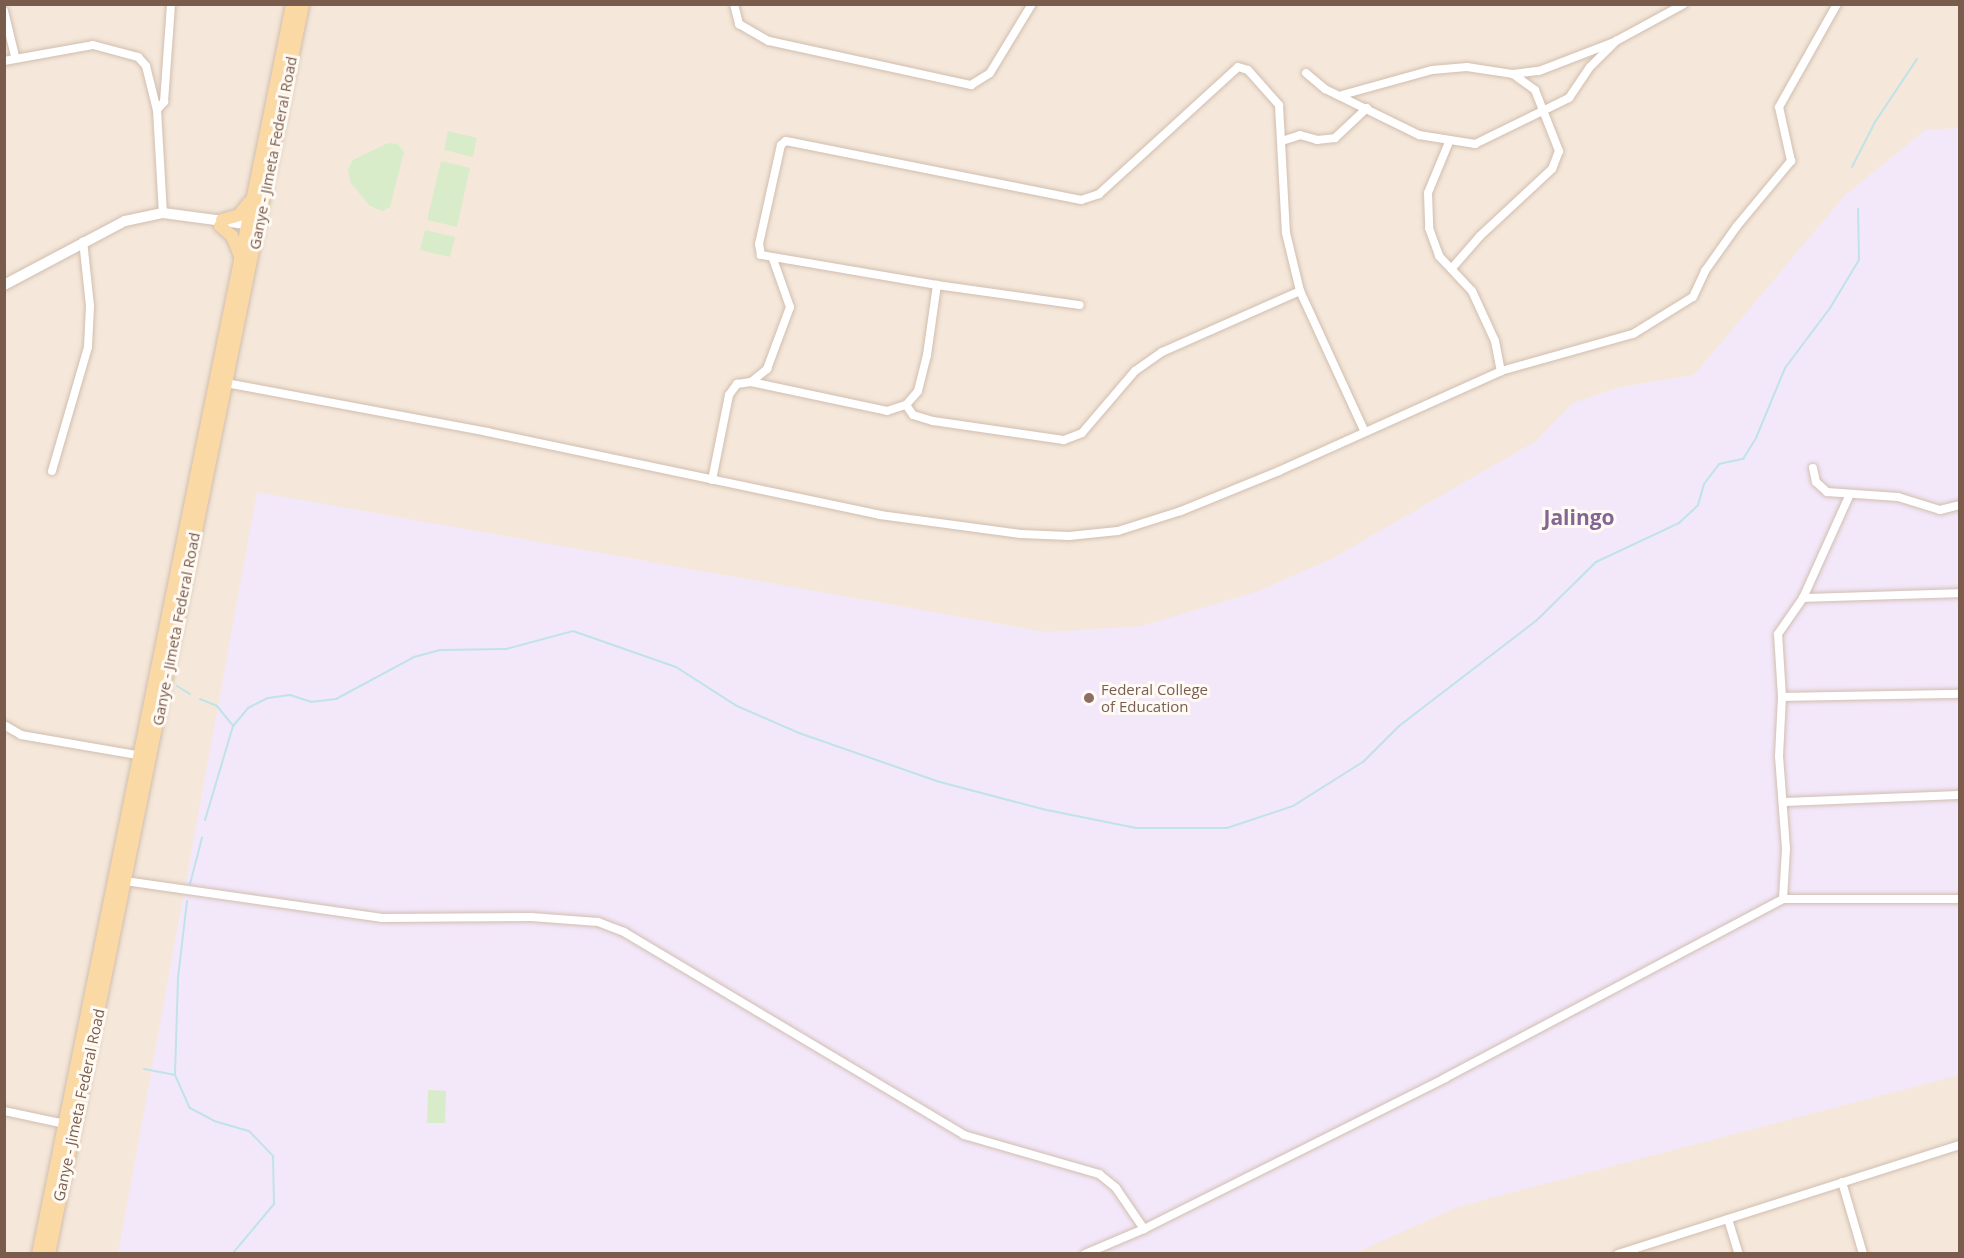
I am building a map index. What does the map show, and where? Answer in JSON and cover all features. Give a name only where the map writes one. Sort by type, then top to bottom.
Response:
[{"type":"main road","name":"Ganye - Jimeta Federal Road","points":[[38,1254],[145,756],[204,464],[241,257],[252,228],[254,189],[292,4]]},
{"type":"main road","name":"Ganye - Jimeta Federal Road","points":[[204,464],[226,382],[252,228],[303,4]]},
{"type":"main road","points":[[241,257],[237,243],[221,223],[243,211],[254,189]]},
{"type":"main road","name":"Ganye - Jimeta Federal Road","points":[[49,1254],[125,881],[145,756]]},
{"type":"street","points":[[157,110],[164,102],[171,4]]},
{"type":"street","points":[[734,4],[740,24],[769,41],[971,85],[990,73],[1032,4]]},
{"type":"street","points":[[1341,95],[1432,70],[1467,67],[1513,74],[1539,71],[1616,41],[1684,4]]},
{"type":"street","points":[[226,382],[921,521],[1021,534],[1069,536],[1118,531],[1181,511],[1501,371],[1634,334],[1693,297],[1705,271],[1737,226],[1791,161],[1779,106],[1837,4]]},
{"type":"street","points":[[4,11],[15,56]]},
{"type":"street","points":[[1306,73],[1325,89],[1419,135],[1449,142],[1475,144],[1569,98],[1590,67],[1616,41]]},
{"type":"street","points":[[4,61],[15,56],[93,45],[130,52],[146,66],[157,110],[164,213]]},
{"type":"street","points":[[1080,305],[937,285],[837,266],[773,260],[761,255],[759,244],[781,145],[786,141],[1082,200],[1099,194],[1238,67],[1248,70],[1279,105],[1286,233],[1300,291],[1365,432]]},
{"type":"street","points":[[1453,267],[1479,236],[1552,169],[1559,151],[1546,111],[1535,90],[1513,74]]},
{"type":"street","points":[[1282,141],[1300,135],[1317,140],[1335,138],[1367,108]]},
{"type":"street","points":[[1449,142],[1428,193],[1429,228],[1439,256],[1453,267],[1472,291],[1485,317],[1501,371]]},
{"type":"street","points":[[4,285],[83,241],[125,221],[164,213],[252,228]]},
{"type":"street","points":[[52,471],[88,347],[90,306],[83,241]]},
{"type":"street","points":[[752,382],[766,369],[790,307],[773,260]]},
{"type":"street","points":[[712,480],[729,395],[737,384],[752,382],[887,411],[906,405],[918,391],[937,285]]},
{"type":"street","points":[[906,405],[913,415],[933,421],[1064,440],[1083,433],[1135,371],[1161,352],[1300,291]]},
{"type":"street","points":[[1813,468],[1816,482],[1827,492],[1850,496],[1898,497],[1940,510],[1959,505]]},
{"type":"street","points":[[1783,898],[1784,802],[1779,756],[1782,697],[1778,634],[1803,598],[1850,496]]},
{"type":"street","points":[[1803,598],[1959,593]]},
{"type":"street","points":[[1782,697],[1959,694]]},
{"type":"street","points":[[4,725],[21,735],[145,756]]},
{"type":"street","points":[[1784,802],[1959,795]]},
{"type":"street","points":[[125,881],[382,918],[531,917],[598,922],[624,932],[964,1135],[1099,1174],[1116,1188],[1144,1229]]},
{"type":"street","points":[[1085,1254],[1144,1229],[1445,1078],[1783,898],[1959,899]]},
{"type":"street","points":[[4,1112],[65,1124]]},
{"type":"street","points":[[1618,1254],[1959,1145]]},
{"type":"street","points":[[1842,1182],[1863,1254]]},
{"type":"street","points":[[1728,1219],[1739,1254]]},
{"type":"shaded area","points":[[5,5],[1959,5],[1959,1253],[5,1253]]},
{"type":"shaded area","name":"Federal College of Education","points":[[1959,128],[1959,1075],[1483,1200],[1453,1209],[1355,1253],[118,1254],[257,492],[1046,632],[1142,626],[1259,591],[1333,558],[1536,441],[1573,403],[1620,387],[1694,375],[1845,195],[1925,130]]},
{"type":"green space","points":[[448,131],[477,138],[473,157],[444,150]]},
{"type":"green space","points":[[388,143],[398,144],[404,152],[390,207],[383,211],[370,206],[350,182],[348,169],[353,160]]},
{"type":"green space","points":[[441,161],[470,168],[457,227],[427,220]]},
{"type":"green space","points":[[425,230],[455,237],[450,257],[420,250]]},
{"type":"green space","points":[[428,1090],[446,1091],[445,1123],[427,1123]]},
{"type":"waterway","points":[[1852,167],[1875,122],[1917,59]]},
{"type":"waterway","points":[[205,820],[233,726],[248,708],[268,698],[290,695],[311,702],[336,699],[414,657],[440,650],[506,649],[573,631],[676,667],[737,706],[799,733],[940,782],[1042,809],[1136,828],[1227,828],[1293,806],[1363,762],[1399,726],[1537,620],[1596,562],[1679,523],[1698,505],[1704,484],[1719,464],[1743,459],[1756,438],[1785,368],[1830,308],[1859,260],[1858,209]]},
{"type":"waterway","points":[[177,686],[190,694]]},
{"type":"waterway","points":[[200,699],[217,706],[233,726]]},
{"type":"waterway","points":[[190,884],[202,838]]},
{"type":"waterway","points":[[187,901],[178,978],[175,1075],[190,1108],[214,1121],[249,1131],[273,1156],[274,1204],[232,1254]]},
{"type":"waterway","points":[[144,1069],[175,1075]]},
{"type":"place","name":"Federal College of Education","points":[[1089,698]]},
{"type":"district","name":"Jalingo","points":[[1579,517]]}]
